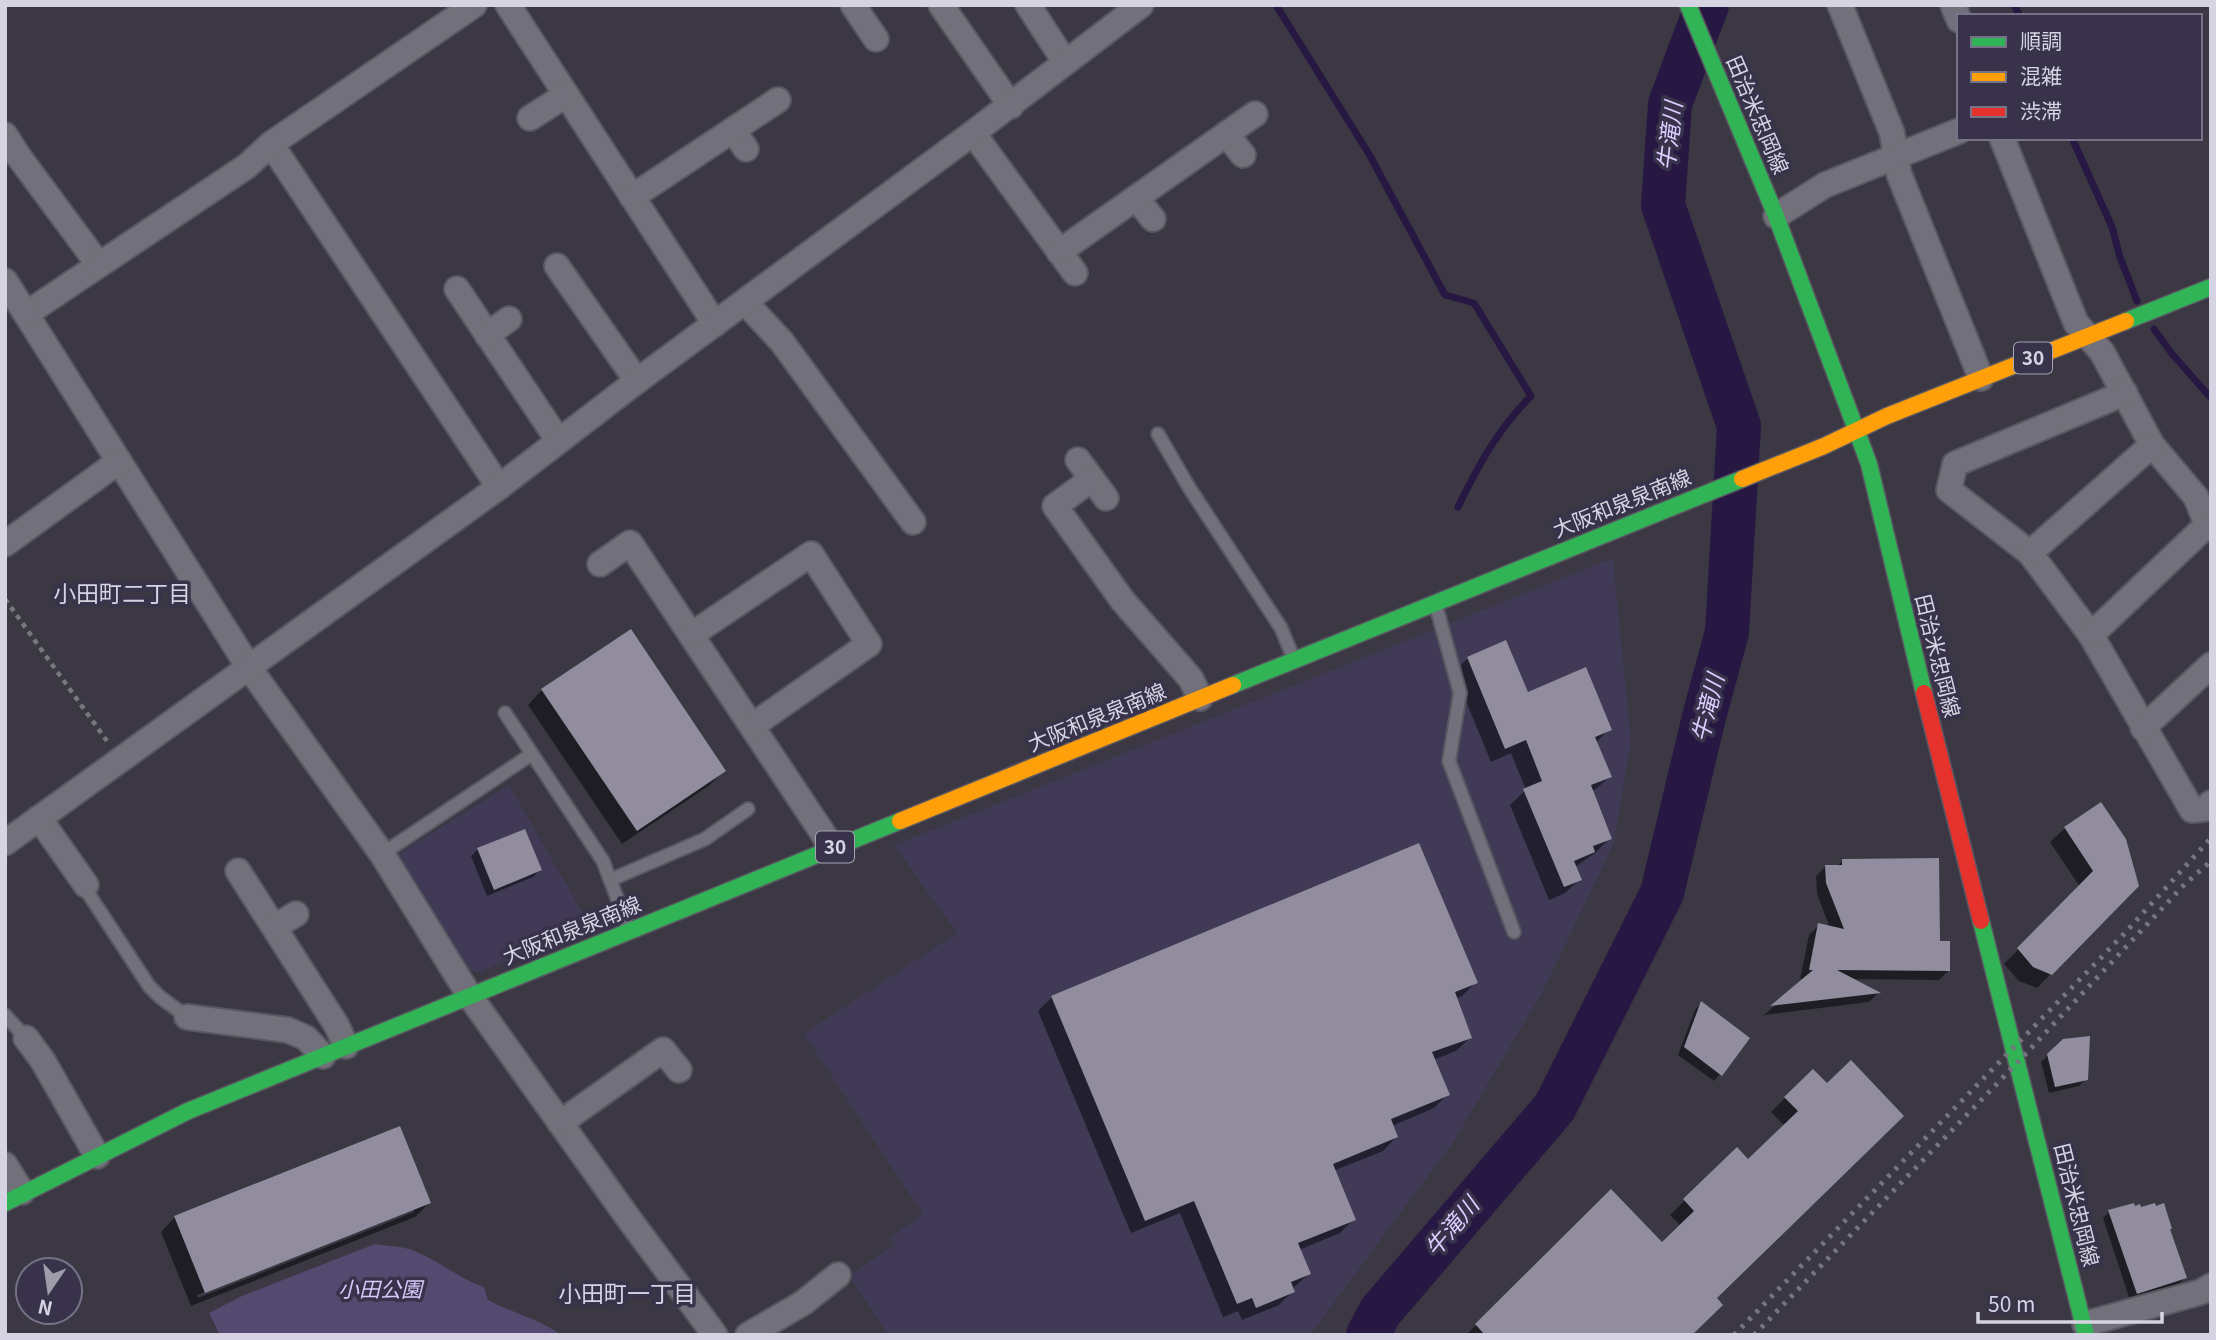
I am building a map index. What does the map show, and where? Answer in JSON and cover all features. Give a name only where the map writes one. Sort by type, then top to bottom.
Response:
[{"type":"main road","name":"田治米忠岡線","points":[[1688,5],[1776,216],[1869,464],[1945,780],[2086,1330]]},
{"type":"main road","name":"大阪和泉泉南線","points":[[14,1197],[188,1111],[1779,464],[1887,416],[2211,287]]},
{"type":"street","points":[[26,314],[247,166],[271,144],[474,5]]},
{"type":"street","points":[[508,5],[715,324]]},
{"type":"street","points":[[853,5],[876,39]]},
{"type":"street","points":[[941,5],[1011,106]]},
{"type":"street","points":[[1028,5],[1065,62]]},
{"type":"street","points":[[1840,5],[1892,133],[1899,174],[1981,378]]},
{"type":"street","points":[[5,843],[499,488],[637,381],[1011,106],[1130,9]]},
{"type":"street","points":[[530,118],[566,95]]},
{"type":"street","points":[[632,197],[740,139],[778,100]]},
{"type":"street","points":[[1059,252],[1255,114]]},
{"type":"street","points":[[1776,216],[1825,185],[1957,132]]},
{"type":"street","points":[[974,133],[1075,273]]},
{"type":"street","points":[[1226,134],[1243,155]]},
{"type":"street","points":[[5,135],[12,162],[99,265]]},
{"type":"street","points":[[2003,140],[2076,323],[2102,352],[2152,445],[2196,497],[2209,527],[2091,635]]},
{"type":"street","points":[[271,144],[499,488]]},
{"type":"street","points":[[1136,198],[1153,219]]},
{"type":"street","points":[[557,266],[637,381]]},
{"type":"street","points":[[5,281],[250,669],[382,855],[469,995],[716,1335]]},
{"type":"street","points":[[457,289],[558,440]]},
{"type":"street","points":[[745,302],[782,342],[913,522]]},
{"type":"street","points":[[488,335],[509,319]]},
{"type":"street","points":[[2125,393],[1955,464],[1949,490],[2029,553],[2091,635],[2192,810],[2204,809],[2211,803]]},
{"type":"street","points":[[2029,553],[2152,445]]},
{"type":"street","points":[[5,544],[118,462]]},
{"type":"street","points":[[1092,479],[1055,506],[1115,607],[1191,679],[1200,698]]},
{"type":"street","points":[[600,564],[630,543],[831,849]]},
{"type":"street","points":[[691,635],[811,554],[869,644],[752,726]]},
{"type":"street","points":[[2143,728],[2211,665]]},
{"type":"street","points":[[39,818],[86,886]]},
{"type":"street","points":[[238,871],[337,1026],[346,1046]]},
{"type":"street","points":[[274,927],[296,914]]},
{"type":"street","points":[[187,1017],[288,1030],[306,1038],[323,1056]]},
{"type":"street","points":[[26,1038],[43,1061],[97,1156]]},
{"type":"street","points":[[560,1123],[663,1050],[679,1070]]},
{"type":"street","points":[[5,1165],[14,1197]]},
{"type":"street","points":[[748,1335],[803,1303],[838,1275]]},
{"type":"street","points":[[2086,1330],[2201,1292],[2211,1286]]},
{"type":"lane","points":[[1158,434],[1190,489],[1281,628],[1295,660]]},
{"type":"lane","points":[[1435,603],[1460,693],[1449,761],[1514,932]]},
{"type":"lane","points":[[505,713],[603,861],[629,931]]},
{"type":"lane","points":[[382,855],[532,754]]},
{"type":"lane","points":[[610,880],[705,839],[748,809]]},
{"type":"lane","points":[[86,886],[86,890],[149,986],[160,998],[187,1017]]},
{"type":"lane","points":[[5,1015],[26,1038]]},
{"type":"path","points":[[5,599],[119,759]]},
{"type":"shaded area","points":[[1613,558],[1631,742],[1614,843],[1543,991],[1452,1144],[1310,1335],[888,1335],[849,1276],[895,1244],[890,1237],[923,1214],[804,1034],[957,933],[894,845]]},
{"type":"shaded area","points":[[509,785],[588,922],[478,973],[466,968],[397,855]]},
{"type":"green space","name":"小田公園","points":[[375,1244],[409,1249],[428,1257],[484,1287],[488,1300],[561,1335],[220,1335],[209,1313],[242,1296]]},
{"type":"building","points":[[631,629],[726,771],[637,831],[541,689]]},
{"type":"building","points":[[1506,640],[1528,692],[1586,667],[1612,730],[1595,737],[1612,777],[1591,785],[1612,839],[1593,846],[1595,852],[1574,861],[1582,880],[1564,887],[1523,789],[1542,781],[1526,740],[1505,749],[1467,657]]},
{"type":"building","points":[[2101,802],[2126,839],[2139,886],[2052,975],[2033,967],[2017,948],[2093,871],[2064,827]]},
{"type":"building","points":[[525,829],[542,870],[494,890],[477,848]]},
{"type":"building","points":[[1419,843],[1478,983],[1455,992],[1472,1038],[1432,1052],[1450,1095],[1391,1119],[1398,1137],[1333,1164],[1356,1220],[1298,1243],[1311,1274],[1291,1282],[1295,1292],[1256,1308],[1252,1298],[1237,1304],[1194,1201],[1145,1221],[1051,996]]},
{"type":"building","points":[[1939,858],[1940,941],[1950,941],[1950,971],[1837,970],[1881,993],[1770,1006],[1813,970],[1809,970],[1818,923],[1844,929],[1826,883],[1825,865],[1842,865],[1842,859]]},
{"type":"building","points":[[1701,1001],[1750,1038],[1722,1076],[1684,1047]]},
{"type":"building","points":[[2090,1036],[2088,1080],[2055,1087],[2047,1054],[2063,1039]]},
{"type":"building","points":[[1851,1060],[1904,1116],[1717,1298],[1723,1305],[1692,1335],[1485,1335],[1475,1324],[1611,1189],[1662,1242],[1694,1211],[1683,1199],[1737,1147],[1748,1159],[1798,1111],[1784,1097],[1813,1069],[1827,1083]]},
{"type":"building","points":[[400,1126],[431,1203],[205,1293],[174,1216]]},
{"type":"building","points":[[2134,1203],[2135,1206],[2140,1204],[2141,1207],[2164,1203],[2187,1278],[2137,1294],[2108,1210]]},
{"type":"waterway","points":[[1276,5],[1369,154],[1445,295],[1474,303],[1531,396],[1508,421],[1490,448],[1458,507]]},
{"type":"waterway","name":"牛滝川","points":[[1368,1335],[1380,1312],[1555,1107],[1662,893],[1727,632],[1739,426],[1663,205],[1670,104],[1707,5]]},
{"type":"waterway","points":[[2014,5],[2019,14]]},
{"type":"waterway","points":[[2073,140],[2112,227],[2137,301]]},
{"type":"waterway","points":[[2154,329],[2211,398]]},
{"type":"railway","points":[[1734,1335],[2124,934],[2211,838]]},
{"type":"railway","points":[[1754,1335],[2018,1062],[2185,884],[2211,861]]},
{"type":"traffic: fast","points":[[1688,5],[1776,216],[1869,464],[1924,693]]},
{"type":"traffic: fast","points":[[2126,321],[2211,287]]},
{"type":"traffic: fast","points":[[1233,685],[1742,479]]},
{"type":"traffic: fast","points":[[5,1203],[188,1111],[900,821]]},
{"type":"traffic: fast","points":[[1981,921],[2086,1335]]},
{"type":"traffic: slow","points":[[1742,479],[1824,446],[1887,416],[2126,321]]},
{"type":"traffic: slow","points":[[900,821],[1233,685]]},
{"type":"traffic: jam","points":[[1924,693],[1981,921]]},
{"type":"district","name":"小田町二丁目","points":[[122,594]]},
{"type":"district","name":"小田町一丁目","points":[[627,1294]]}]
